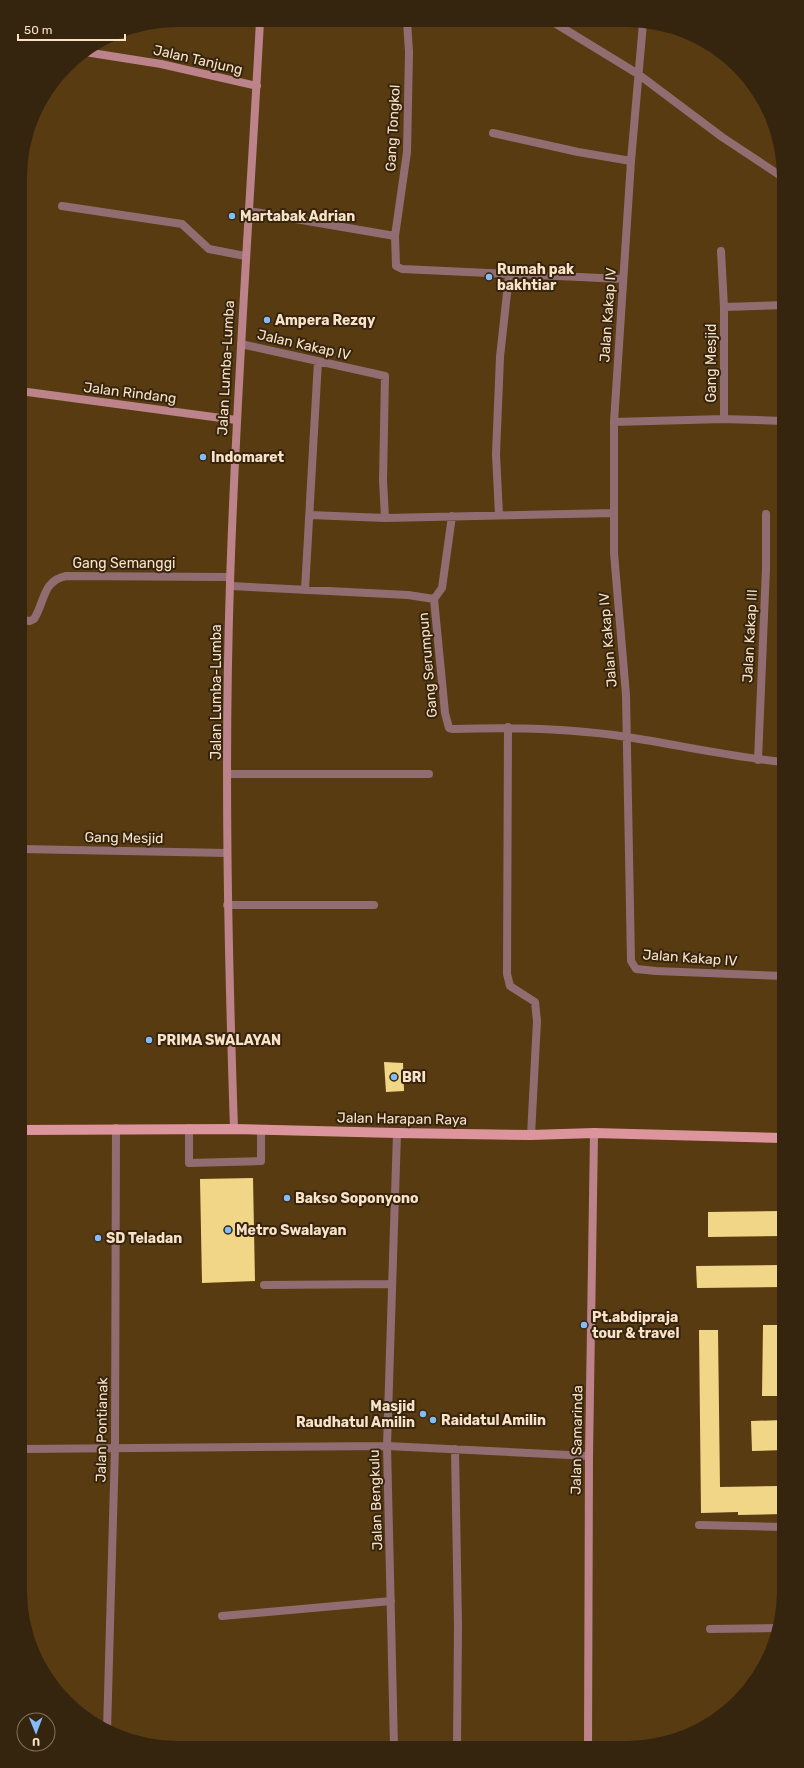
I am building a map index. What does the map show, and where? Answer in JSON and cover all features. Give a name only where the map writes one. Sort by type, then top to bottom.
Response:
[{"type":"main road","name":"Jalan Harapan Raya","points":[[27,1130],[189,1128],[531,1135],[594,1133],[777,1138]]},
{"type":"street","name":"Jalan Lumba-Lumba","points":[[234,1129],[227,905],[230,577],[236,420],[260,27]]},
{"type":"street","name":"Gang Tongkol","points":[[407,27],[409,52],[407,152],[395,236],[396,266],[402,269],[623,279]]},
{"type":"street","points":[[561,27],[638,74],[722,137],[777,173]]},
{"type":"street","name":"Jalan Kakap IV","points":[[643,28],[631,161],[614,422],[614,553],[626,695],[631,961],[636,969],[777,976]]},
{"type":"street","name":"Jalan Tanjung","points":[[92,53],[161,64],[257,86]]},
{"type":"street","points":[[493,133],[578,152],[631,161]]},
{"type":"street","points":[[62,206],[182,224],[209,249],[245,256]]},
{"type":"street","points":[[249,211],[395,236]]},
{"type":"street","name":"Gang Mesjid","points":[[721,251],[724,308],[724,418]]},
{"type":"street","points":[[499,515],[497,439],[500,357],[509,274]]},
{"type":"street","name":"Gang Mesjid","points":[[724,308],[777,305]]},
{"type":"street","name":"Jalan Kakap IV","points":[[241,344],[385,376],[383,480],[385,518]]},
{"type":"street","points":[[305,590],[318,361]]},
{"type":"street","name":"Jalan Rindang","points":[[27,392],[236,420]]},
{"type":"street","name":"Gang Mesjid","points":[[614,422],[724,418],[777,421]]},
{"type":"street","points":[[310,514],[385,518],[614,512]]},
{"type":"street","name":"Jalan Kakap III","points":[[758,760],[766,568],[766,514]]},
{"type":"street","points":[[434,599],[442,588],[452,516]]},
{"type":"street","name":"Gang Semanggi","points":[[27,621],[30,622],[34,619],[48,586],[55,578],[66,576],[230,577]]},
{"type":"street","name":"Gang Serumpun","points":[[230,586],[408,595],[434,599],[445,713],[449,728],[508,728]]},
{"type":"street","points":[[531,1135],[537,1020],[535,1002],[510,986],[507,974],[508,728],[626,736],[758,760],[777,761]]},
{"type":"street","points":[[228,774],[429,774]]},
{"type":"street","name":"Gang Mesjid","points":[[27,849],[227,853]]},
{"type":"street","points":[[227,905],[374,905]]},
{"type":"street","name":"Jalan Pontianak","points":[[107,1724],[115,1448],[116,1128]]},
{"type":"street","points":[[189,1128],[189,1162],[261,1161],[261,1129]]},
{"type":"street","name":"Jalan Bengkulu","points":[[394,1741],[387,1446],[397,1133]]},
{"type":"street","name":"Jalan Samarinda","points":[[588,1741],[589,1456],[594,1133]]},
{"type":"street","points":[[264,1285],[392,1284]]},
{"type":"street","points":[[27,1449],[387,1446],[589,1456]]},
{"type":"street","points":[[455,1449],[458,1625],[457,1741]]},
{"type":"street","points":[[700,1525],[777,1527]]},
{"type":"street","points":[[222,1616],[391,1601]]},
{"type":"street","points":[[710,1629],[772,1628]]},
{"type":"building","name":"BRI","points":[[384,1062],[403,1063],[404,1091],[386,1092]]},
{"type":"building","name":"Metro Swalayan","points":[[253,1178],[255,1281],[202,1283],[200,1179]]},
{"type":"building","points":[[777,1211],[777,1236],[708,1237],[708,1212]]},
{"type":"building","points":[[777,1265],[777,1287],[697,1288],[696,1266]]},
{"type":"building","points":[[763,1325],[777,1325],[777,1396],[762,1396]]},
{"type":"building","points":[[699,1330],[718,1330],[720,1487],[777,1486],[777,1514],[738,1515],[738,1512],[701,1513]]},
{"type":"building","points":[[777,1420],[777,1450],[752,1451],[751,1421]]},
{"type":"place","name":"Martabak Adrian","points":[[232,216]]},
{"type":"place","name":"Rumah pak bakhtiar","points":[[489,277]]},
{"type":"place","name":"Ampera Rezqy","points":[[267,320]]},
{"type":"place","name":"Indomaret","points":[[203,457]]},
{"type":"place","name":"PRIMA SWALAYAN","points":[[149,1040]]},
{"type":"place","name":"BRI","points":[[394,1077]]},
{"type":"place","name":"Bakso Soponyono","points":[[287,1198]]},
{"type":"place","name":"Metro Swalayan","points":[[228,1230]]},
{"type":"place","name":"SD Teladan","points":[[98,1238]]},
{"type":"place","name":"Pt.abdipraja tour & travel","points":[[584,1325]]},
{"type":"place","name":"Masjid Raudhatul Amilin","points":[[423,1414]]},
{"type":"place","name":"Raidatul Amilin","points":[[433,1420]]}]
